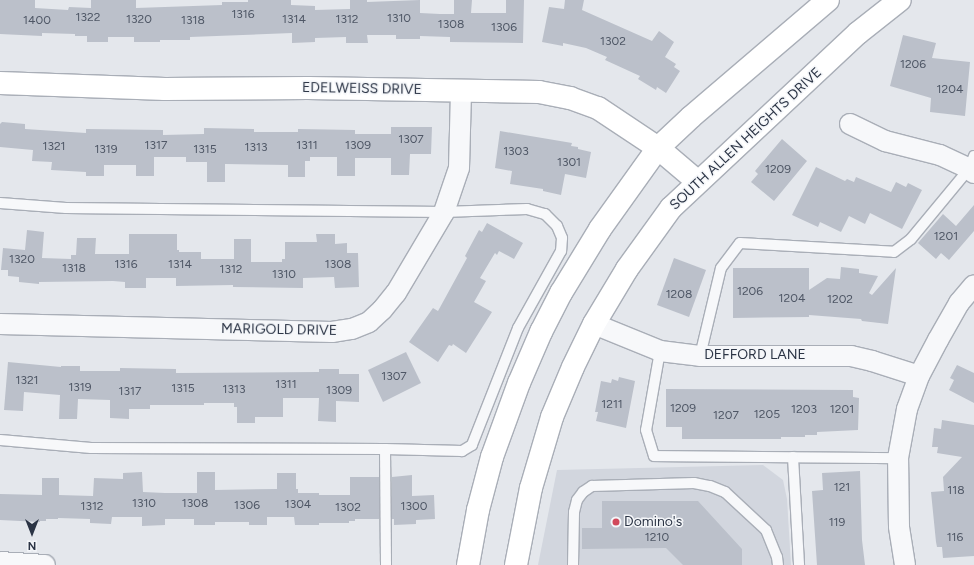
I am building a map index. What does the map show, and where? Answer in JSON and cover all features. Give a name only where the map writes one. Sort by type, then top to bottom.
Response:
[{"type":"main road","points":[[468,565],[478,510],[492,457],[519,383],[541,332],[561,293],[600,229],[658,148],[691,117],[828,0]]},
{"type":"main road","name":"SOUTH ALLEN HEIGHTS DRIVE","points":[[516,565],[531,488],[552,417],[573,367],[594,324],[627,269],[671,208],[858,33],[900,0]]},
{"type":"main road","name":"EDELWEISS DRIVE","points":[[0,83],[165,89],[461,90],[539,92],[570,98],[598,108],[658,148],[698,182]]},
{"type":"street","name":"MARIGOLD DRIVE","points":[[0,324],[332,332],[352,329],[369,322],[382,310],[396,293],[444,212],[459,168],[461,90]]},
{"type":"street","points":[[850,124],[885,141],[940,155],[972,166]]},
{"type":"street","points":[[905,565],[900,526],[898,458],[907,409],[919,376],[938,340],[959,303],[974,285]]},
{"type":"street","name":"DEFFORD LANE","points":[[594,324],[660,351],[700,356],[850,356],[872,361],[919,376]]},
{"type":"street","points":[[0,562],[45,565]]},
{"type":"lane","points":[[700,356],[721,268],[740,244],[894,252],[911,239],[972,166]]},
{"type":"lane","points":[[0,203],[66,208],[444,212],[527,209],[545,214],[557,226],[562,238],[561,251],[518,328],[472,445],[462,451],[385,449],[91,448],[0,440]]},
{"type":"lane","points":[[660,351],[646,430],[654,456],[898,458]]},
{"type":"lane","points":[[385,449],[386,565]]},
{"type":"lane","points":[[794,457],[799,565]]},
{"type":"lane","points":[[573,565],[574,512],[577,500],[583,492],[592,486],[694,483],[710,486],[725,492],[766,530],[777,557],[778,565]]},
{"type":"shaded area","points":[[763,465],[783,480],[787,499],[791,565],[538,565],[557,470]]},
{"type":"building","points":[[0,0],[35,0],[35,8],[68,10],[69,7],[91,8],[91,0],[136,0],[136,8],[222,5],[222,2],[248,2],[248,0],[291,0],[291,5],[315,6],[315,10],[350,9],[350,0],[367,0],[367,2],[420,0],[420,13],[454,14],[454,0],[472,0],[471,13],[506,13],[506,0],[524,0],[523,43],[450,42],[450,37],[420,36],[420,39],[396,39],[396,35],[367,35],[368,43],[346,43],[346,37],[315,38],[315,42],[292,43],[292,33],[190,37],[190,40],[160,40],[160,42],[134,42],[134,37],[108,37],[108,42],[87,42],[87,36],[75,36],[75,34],[42,33],[42,36],[0,34]]},
{"type":"building","points":[[565,0],[584,0],[582,10],[652,41],[659,31],[674,42],[665,57],[676,64],[674,67],[680,71],[666,93],[657,87],[656,90],[638,79],[640,76],[605,60],[607,57],[586,48],[563,43],[563,46],[542,42],[549,7],[564,9]]},
{"type":"building","points":[[903,35],[936,43],[932,58],[970,62],[965,116],[930,112],[931,98],[890,86]]},
{"type":"building","points":[[2,122],[25,124],[25,129],[86,133],[86,129],[163,130],[163,135],[204,134],[204,128],[254,129],[254,132],[298,132],[298,129],[355,130],[355,134],[391,134],[391,127],[432,127],[431,154],[410,154],[409,175],[391,175],[391,158],[355,158],[355,176],[337,176],[337,157],[310,157],[310,161],[305,161],[305,177],[288,177],[288,165],[225,164],[225,182],[207,182],[207,162],[186,162],[186,157],[154,157],[154,176],[136,176],[136,165],[104,165],[104,176],[86,176],[86,172],[51,170],[52,162],[32,161],[33,150],[0,147],[0,124]]},
{"type":"building","points":[[500,131],[572,143],[571,146],[591,152],[586,178],[565,174],[561,195],[543,191],[543,189],[510,184],[512,171],[495,168]]},
{"type":"building","points":[[782,139],[807,161],[774,201],[751,182],[758,174],[755,171]]},
{"type":"building","points":[[816,167],[845,181],[847,179],[854,182],[856,177],[891,192],[896,182],[906,187],[908,183],[922,190],[902,229],[870,213],[865,224],[849,216],[841,232],[820,222],[818,227],[792,215]]},
{"type":"building","points":[[974,205],[974,231],[949,260],[941,253],[936,259],[918,243],[943,214],[956,226]]},
{"type":"building","points":[[487,223],[523,243],[514,259],[499,251],[497,255],[495,253],[480,278],[486,281],[474,302],[492,312],[466,353],[453,344],[452,346],[449,345],[438,362],[409,342],[433,308],[438,311],[467,258],[465,256],[479,230],[482,232]]},
{"type":"building","points":[[27,230],[44,232],[42,258],[71,259],[71,255],[76,255],[77,238],[96,238],[95,254],[129,254],[129,234],[177,234],[177,250],[179,250],[179,252],[201,252],[201,259],[234,259],[234,239],[251,239],[251,262],[282,262],[282,259],[285,259],[285,242],[317,242],[316,234],[335,234],[335,244],[347,243],[347,253],[358,253],[359,287],[335,288],[334,277],[303,278],[303,288],[233,287],[233,285],[176,286],[176,278],[146,278],[146,288],[125,288],[125,282],[113,281],[39,282],[39,284],[19,282],[19,277],[8,276],[8,270],[1,270],[3,248],[25,250]]},
{"type":"building","points":[[674,258],[706,270],[689,317],[657,305]]},
{"type":"building","points":[[841,267],[859,269],[859,273],[878,276],[869,293],[872,295],[896,268],[888,324],[862,321],[861,319],[809,315],[809,317],[733,318],[733,268],[809,268],[809,290],[827,278],[840,279]]},
{"type":"building","points":[[406,352],[421,383],[383,402],[368,370]]},
{"type":"building","points":[[8,362],[61,367],[80,366],[80,371],[120,371],[120,368],[176,369],[176,373],[319,372],[319,369],[339,369],[339,374],[359,374],[359,402],[336,401],[336,422],[318,421],[319,398],[283,398],[283,417],[255,417],[255,423],[237,423],[237,407],[234,407],[234,403],[204,403],[204,405],[150,405],[150,409],[129,409],[129,419],[110,418],[110,400],[78,399],[77,419],[59,419],[60,395],[24,392],[23,411],[4,410]]},
{"type":"building","points":[[957,365],[974,373],[974,403],[949,390],[954,380],[950,378]]},
{"type":"building","points":[[619,377],[635,381],[626,428],[596,421],[598,412],[595,412],[601,381],[611,383],[612,379],[618,381]]},
{"type":"building","points":[[666,389],[853,390],[853,397],[859,398],[858,430],[817,432],[817,435],[805,435],[805,437],[781,437],[781,439],[682,439],[682,427],[666,427]]},
{"type":"building","points":[[942,420],[974,425],[974,556],[943,558],[942,547],[937,547],[931,492],[944,491],[943,477],[962,457],[937,453],[938,447],[932,447],[934,428],[941,429]]},
{"type":"building","points":[[860,471],[862,540],[865,565],[817,565],[812,491],[823,490],[822,473]]},
{"type":"building","points":[[142,472],[143,492],[165,493],[197,493],[197,472],[215,472],[215,490],[277,489],[277,473],[296,473],[296,489],[298,489],[298,493],[319,493],[319,495],[350,495],[350,477],[379,477],[379,519],[355,519],[355,521],[349,521],[349,523],[295,525],[294,517],[267,517],[267,525],[249,525],[249,522],[215,522],[215,525],[194,525],[194,519],[165,519],[165,525],[142,526],[142,517],[112,517],[111,524],[90,523],[90,519],[58,518],[46,519],[46,521],[40,522],[0,520],[0,494],[42,495],[42,478],[59,478],[59,495],[93,496],[94,478],[123,479],[123,473]]},
{"type":"building","points":[[412,475],[412,496],[434,495],[435,519],[416,520],[416,524],[394,525],[394,519],[392,519],[392,477]]},
{"type":"building","points":[[602,501],[698,501],[742,549],[742,565],[683,565],[666,548],[582,549],[582,528],[602,528]]},
{"type":"place","name":"Domino's","points":[[616,522]]}]
